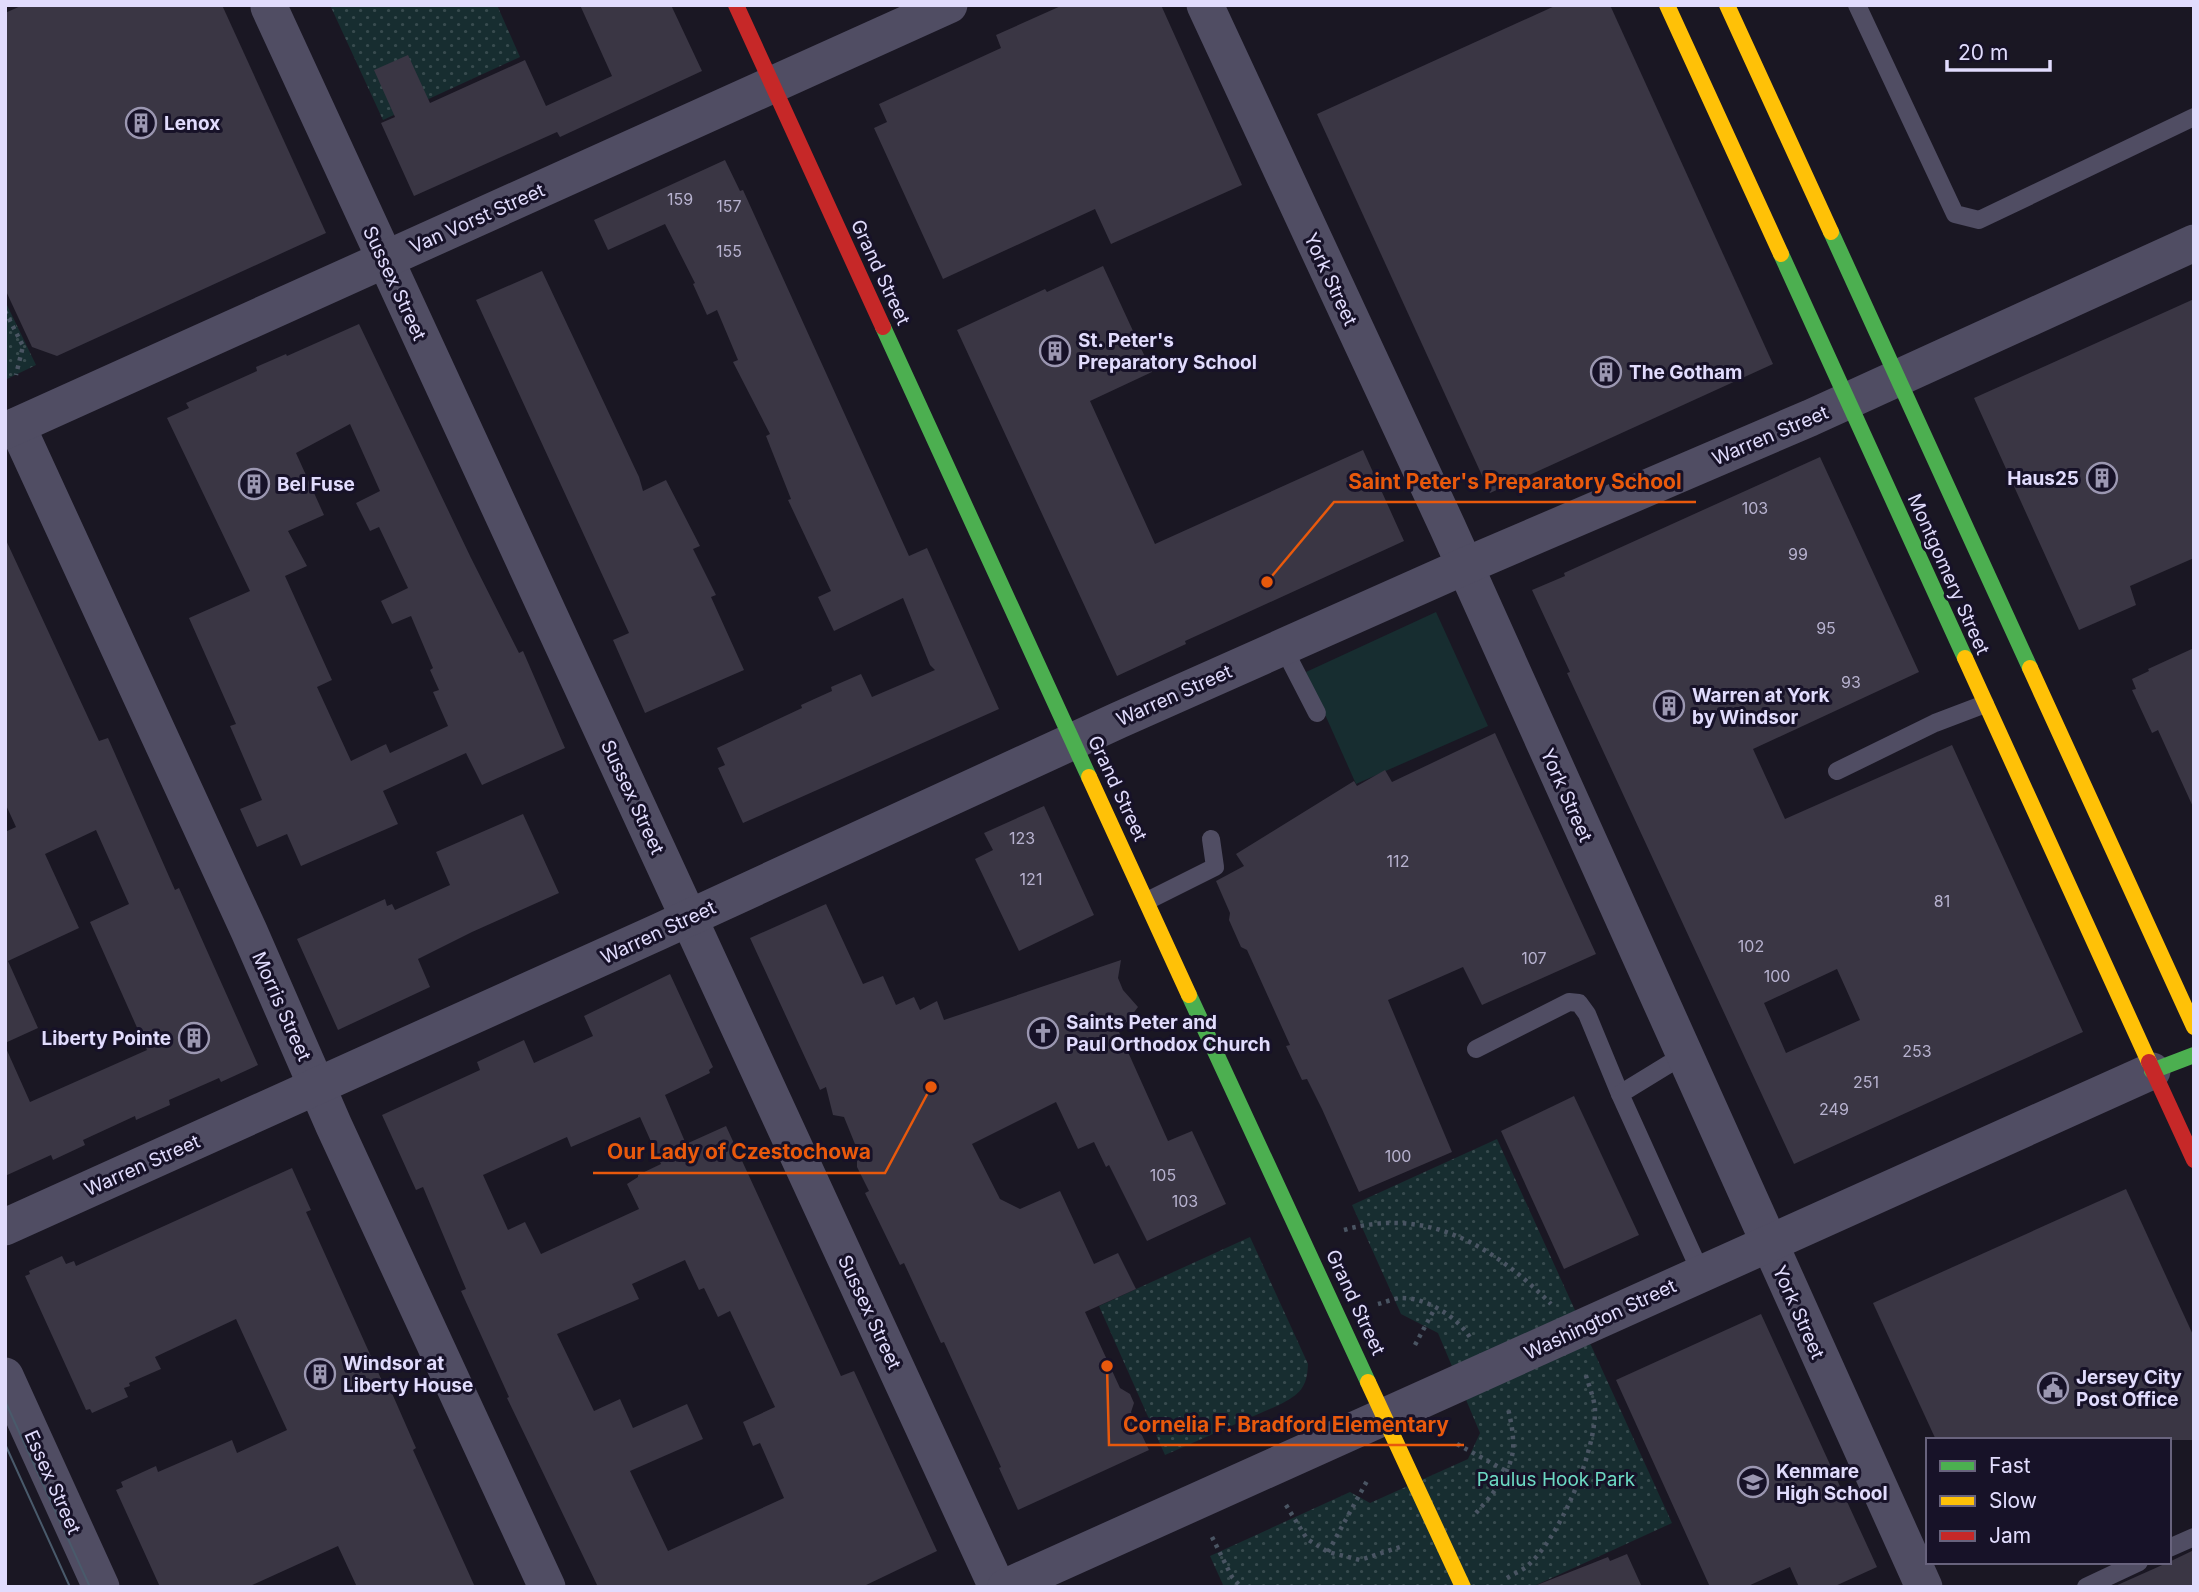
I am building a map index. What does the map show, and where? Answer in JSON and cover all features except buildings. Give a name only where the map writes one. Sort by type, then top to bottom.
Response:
[{"type":"street","name":"Grand Street","points":[[736,5],[1463,1587]]},
{"type":"street","name":"Van Vorst Street","points":[[11,428],[949,5]]},
{"type":"street","name":"York Street","points":[[1205,5],[1465,566],[1924,1587]]},
{"type":"street","name":"Montgomery Street","points":[[1667,5],[2194,1160]]},
{"type":"street","name":"Montgomery Street","points":[[1727,5],[2194,1027]]},
{"type":"street","name":"Sussex Street","points":[[270,7],[384,260],[997,1587]]},
{"type":"street","name":"Warren Street","points":[[5,1227],[1073,741],[1465,566],[1847,401],[2194,243]]},
{"type":"street","name":"Morris Street","points":[[11,428],[249,931],[547,1587]]},
{"type":"street","name":"Washington Street","points":[[1006,1587],[1767,1242],[2152,1071],[2194,1055]]},
{"type":"street","name":"Essex Street","points":[[5,1376],[101,1587]]},
{"type":"lane","points":[[1857,5],[1955,215],[1979,220],[2194,117]]},
{"type":"lane","points":[[1283,647],[1317,713]]},
{"type":"lane","points":[[1837,771],[1935,723],[1985,704]]},
{"type":"lane","points":[[1147,901],[1215,867],[1211,839]]},
{"type":"lane","points":[[1476,1049],[1569,1002],[1579,1003],[1587,1014],[1701,1273]]},
{"type":"lane","points":[[1620,1094],[1669,1064],[1685,1059]]},
{"type":"lane","points":[[2171,1547],[2194,1537]]},
{"type":"lane","points":[[2086,1587],[2135,1564]]},
{"type":"path","points":[[5,311],[23,346],[16,375]]},
{"type":"path","points":[[1344,1230],[1378,1223],[1422,1224],[1444,1230],[1486,1249],[1552,1304]]},
{"type":"path","points":[[1378,1304],[1401,1298],[1424,1303],[1464,1327],[1472,1340]]},
{"type":"path","points":[[1415,1345],[1435,1308]]},
{"type":"path","points":[[1507,1577],[1526,1567],[1542,1548],[1570,1501],[1582,1473],[1595,1409],[1585,1372]]},
{"type":"path","points":[[1476,1513],[1506,1471],[1514,1443],[1508,1408]]},
{"type":"path","points":[[1457,1444],[1506,1471]]},
{"type":"path","points":[[1328,1552],[1367,1481]]},
{"type":"path","points":[[1286,1505],[1307,1539],[1328,1552],[1360,1560],[1406,1545]]},
{"type":"path","points":[[1212,1537],[1232,1577],[1241,1587]]},
{"type":"green space","points":[[330,5],[497,5],[520,57],[383,120]]},
{"type":"green space","points":[[5,301],[36,365],[5,380]]},
{"type":"green space","points":[[1436,612],[1488,726],[1356,784],[1306,672]]},
{"type":"green space","name":"Paulus Hook Park","points":[[1497,1139],[1672,1523],[1532,1587],[1224,1587],[1210,1556],[1350,1492],[1370,1503],[1468,1459],[1480,1433],[1438,1333],[1401,1314],[1352,1205]]},
{"type":"green space","points":[[1250,1237],[1308,1364],[1304,1385],[1297,1394],[1279,1405],[1165,1455],[1099,1306]]},
{"type":"tram line","points":[[5,1401],[90,1587]]},
{"type":"tram line","points":[[5,1444],[70,1587]]},
{"type":"traffic: fast","points":[[1831,232],[2030,668]]},
{"type":"traffic: fast","points":[[1781,254],[1965,658]]},
{"type":"traffic: fast","points":[[883,327],[1089,777]]},
{"type":"traffic: fast","points":[[1189,995],[1368,1382]]},
{"type":"traffic: fast","points":[[2152,1071],[2194,1055]]},
{"type":"traffic: slow","points":[[1667,5],[1781,254]]},
{"type":"traffic: slow","points":[[1727,5],[1831,232]]},
{"type":"traffic: slow","points":[[1965,658],[2149,1062]]},
{"type":"traffic: slow","points":[[2030,668],[2194,1027]]},
{"type":"traffic: slow","points":[[1089,777],[1189,995]]},
{"type":"traffic: slow","points":[[1368,1382],[1463,1587]]},
{"type":"traffic: jam","points":[[736,5],[883,327]]},
{"type":"traffic: jam","points":[[2149,1062],[2194,1160]]},
{"type":"place","name":"Lenox","points":[[141,123]]},
{"type":"place","name":"St. Peter's Preparatory School","points":[[1055,351]]},
{"type":"place","name":"The Gotham","points":[[1606,372]]},
{"type":"place","name":"Haus25","points":[[2102,478]]},
{"type":"place","name":"Bel Fuse","points":[[254,484]]},
{"type":"place","name":"Saint Peter's Preparatory School","points":[[1267,582]]},
{"type":"place","name":"Warren at York by Windsor","points":[[1669,706]]},
{"type":"place","name":"Saints Peter and Paul Orthodox Church","points":[[1043,1033]]},
{"type":"place","name":"Liberty Pointe","points":[[194,1038]]},
{"type":"place","name":"Our Lady of Czestochowa","points":[[931,1087]]},
{"type":"place","name":"Cornelia F. Bradford Elementary","points":[[1107,1366]]},
{"type":"place","name":"Windsor at Liberty House","points":[[320,1374]]},
{"type":"place","name":"Jersey City Post Office","points":[[2053,1388]]},
{"type":"place","name":"Kenmare High School","points":[[1753,1482]]}]
